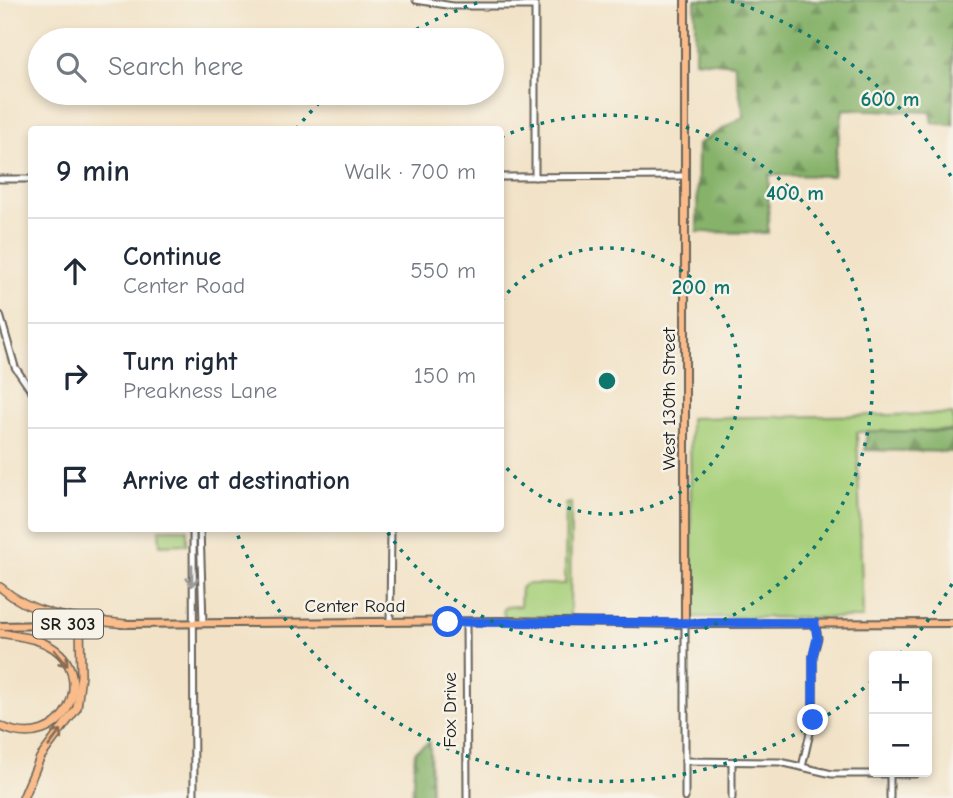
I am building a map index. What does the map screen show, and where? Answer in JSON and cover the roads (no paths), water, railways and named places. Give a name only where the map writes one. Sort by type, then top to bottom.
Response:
[{"type":"highway","points":[[0,587],[12,597],[54,616],[126,624]]},
{"type":"highway","points":[[23,798],[40,758],[77,708],[81,675],[80,624]]},
{"type":"highway","points":[[0,629],[49,645],[64,658],[72,674],[73,692],[68,708],[59,720],[45,729],[27,734],[0,726]]},
{"type":"main road","name":"West 130th Street","points":[[685,0],[685,624]]},
{"type":"main road","name":"Center Road","points":[[0,629],[10,626],[192,623],[953,623]]},
{"type":"street","points":[[416,0],[453,6],[535,6],[535,177]]},
{"type":"street","points":[[504,177],[685,176]]},
{"type":"street","points":[[0,179],[28,178]]},
{"type":"street","points":[[0,315],[15,367],[28,386]]},
{"type":"street","points":[[193,532],[194,798]]},
{"type":"street","points":[[200,532],[203,623]]},
{"type":"street","points":[[390,622],[391,532]]},
{"type":"street","name":"Fox Drive","points":[[466,622],[467,798]]},
{"type":"street","name":"West 130th Street","points":[[685,624],[685,798]]},
{"type":"street","points":[[802,767],[813,720],[815,625]]},
{"type":"street","points":[[687,761],[780,762],[832,774],[869,775]]},
{"type":"street","points":[[732,762],[732,798]]},
{"type":"street","points":[[890,777],[890,798]]}]
